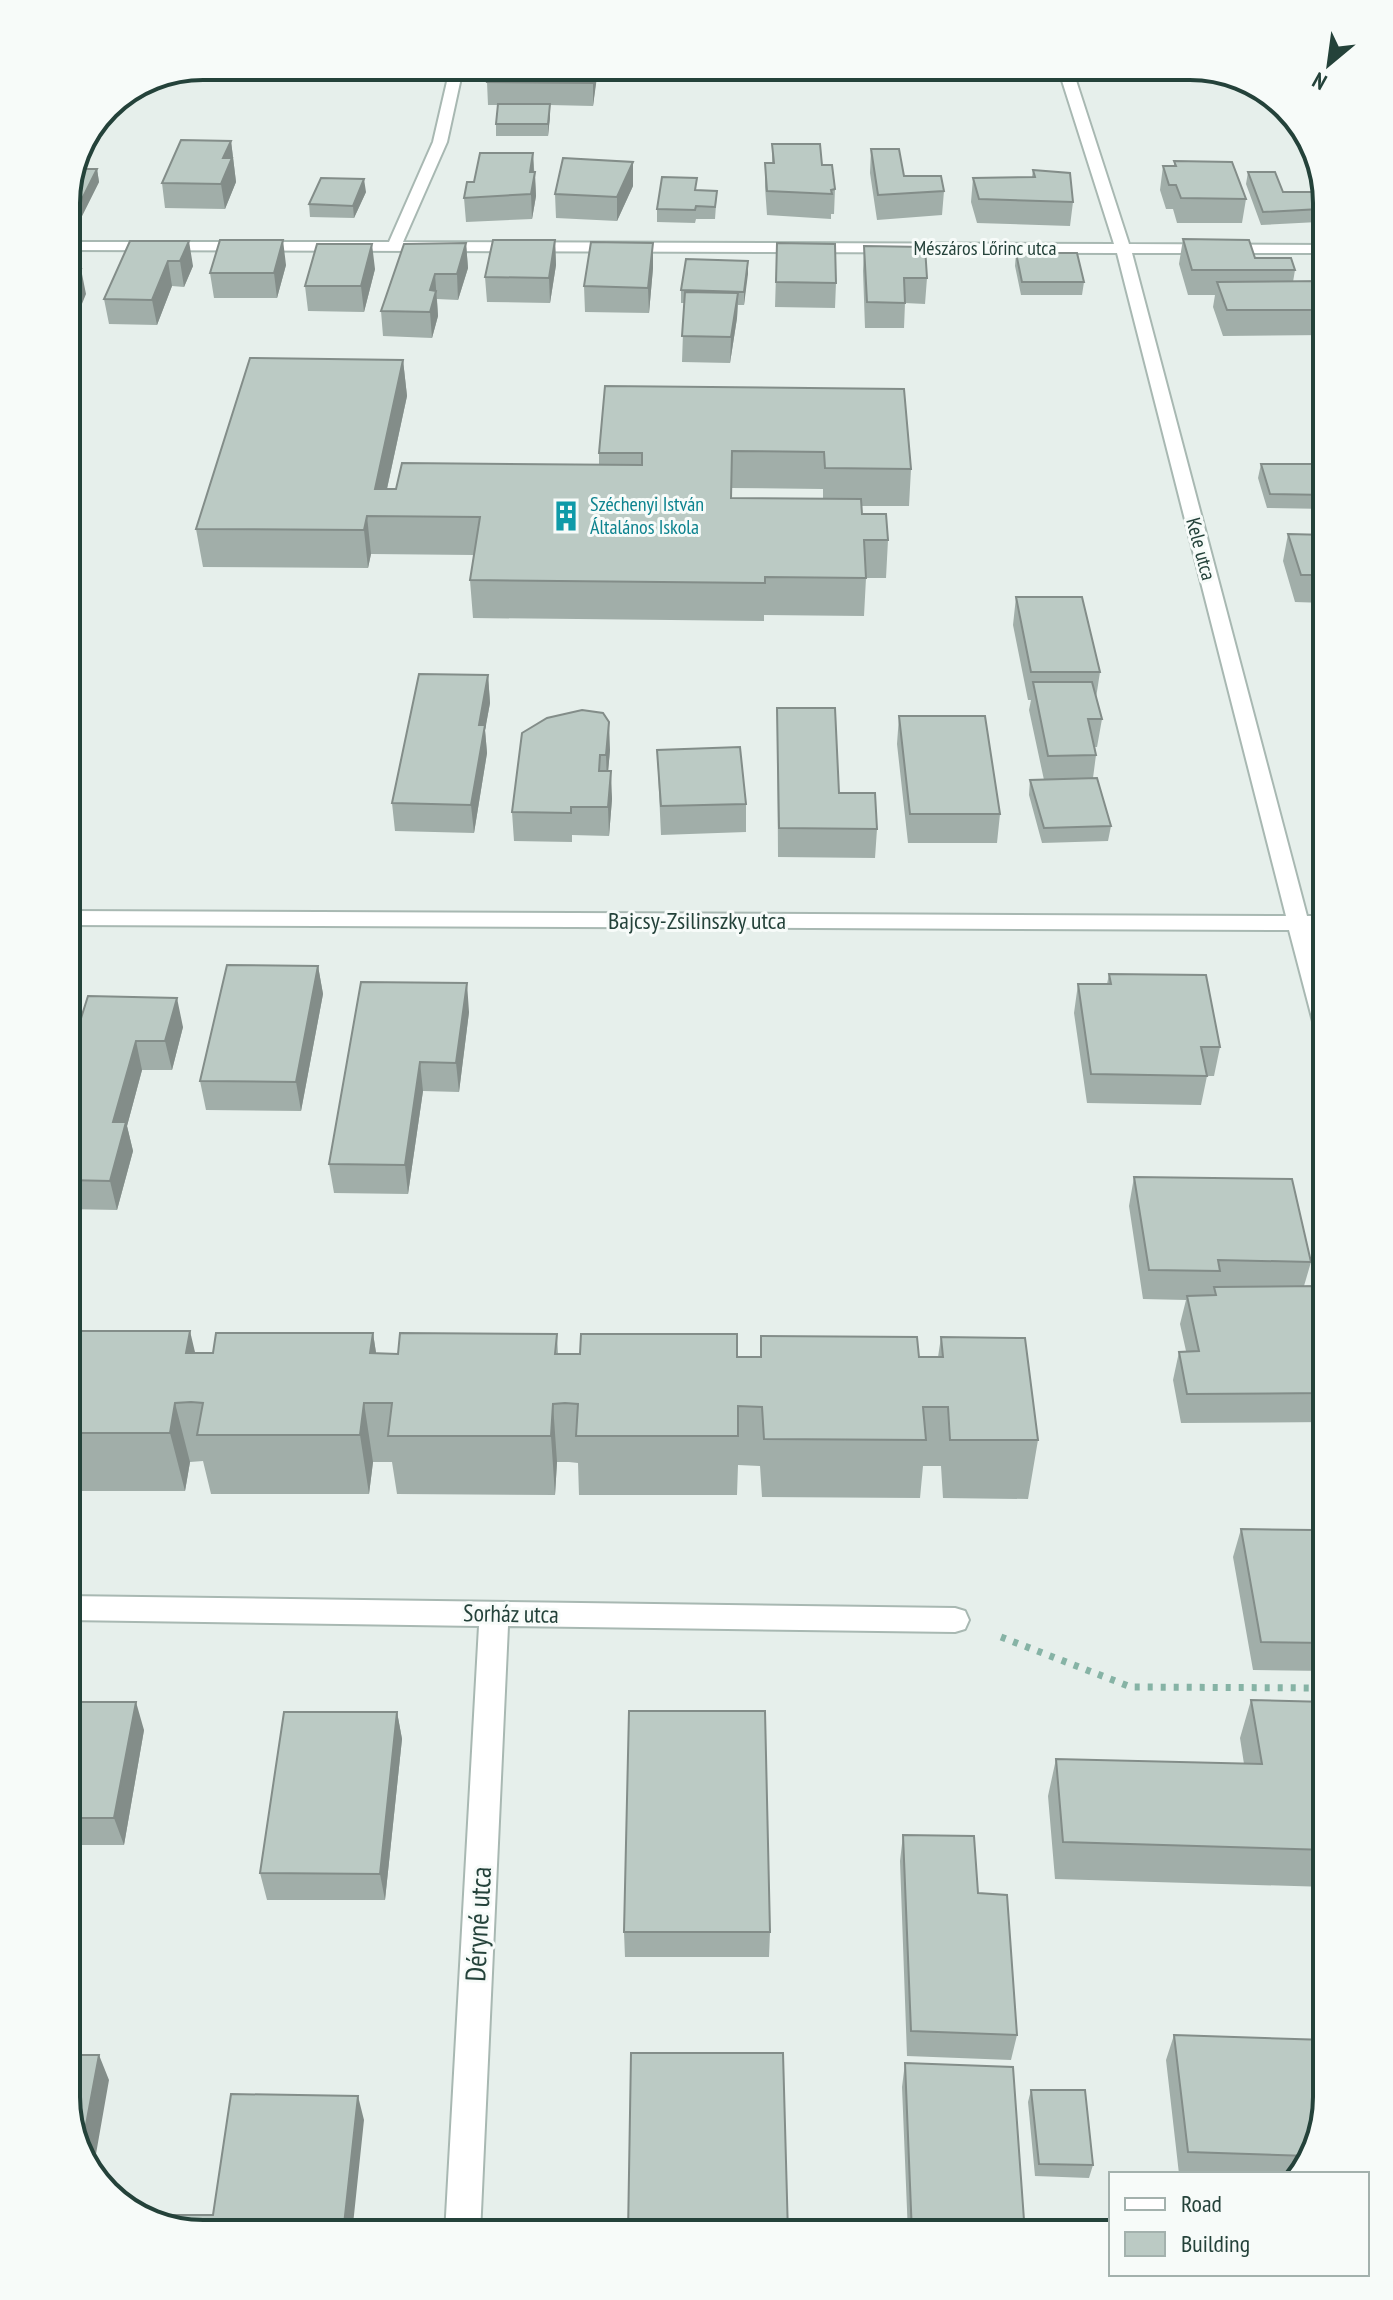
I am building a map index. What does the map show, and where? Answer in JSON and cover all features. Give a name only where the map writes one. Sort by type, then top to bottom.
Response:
[{"type":"street","points":[[393,249],[440,142],[454,80]]},
{"type":"street","name":"Kele utca","points":[[1069,80],[1123,248],[1313,980]]},
{"type":"street","name":"Mészáros Lőrinc utca","points":[[80,246],[1313,249]]},
{"type":"street","name":"Bajcsy-Zsilinszky utca","points":[[80,918],[1313,923]]},
{"type":"street","name":"Sorház utca","points":[[80,1608],[955,1620]]},
{"type":"street","name":"Déryné utca","points":[[463,2220],[494,1614]]},
{"type":"path","points":[[955,1620],[1131,1687],[1313,1688]]},
{"type":"building","points":[[487,80],[593,80],[593,83]]},
{"type":"building","points":[[498,104],[550,104],[548,124],[496,124]]},
{"type":"building","points":[[181,140],[231,141],[223,158],[232,158],[221,184],[162,183]]},
{"type":"building","points":[[772,144],[820,144],[822,165],[832,165],[835,189],[831,190],[832,194],[767,191],[765,163],[774,163]]},
{"type":"building","points":[[871,149],[899,149],[904,176],[941,176],[944,191],[878,195]]},
{"type":"building","points":[[480,153],[533,153],[530,172],[535,172],[531,194],[464,198],[467,182],[474,182]]},
{"type":"building","points":[[563,158],[633,162],[617,197],[555,194]]},
{"type":"building","points":[[1174,161],[1232,162],[1246,199],[1181,198],[1176,185],[1169,185],[1163,166],[1176,166]]},
{"type":"building","points":[[85,169],[97,169],[80,203]]},
{"type":"building","points":[[1033,170],[1070,173],[1073,202],[979,199],[973,178],[1035,177]]},
{"type":"building","points":[[1248,172],[1275,172],[1283,192],[1312,192],[1313,209],[1263,212]]},
{"type":"building","points":[[662,177],[697,178],[695,190],[717,191],[715,207],[657,209]]},
{"type":"building","points":[[321,178],[364,179],[353,206],[309,204]]},
{"type":"building","points":[[1183,239],[1249,240],[1255,258],[1291,258],[1295,270],[1192,270]]},
{"type":"building","points":[[220,240],[283,240],[274,273],[210,273]]},
{"type":"building","points":[[493,240],[555,240],[549,278],[485,277]]},
{"type":"building","points":[[130,241],[189,241],[180,261],[168,261],[152,300],[104,299]]},
{"type":"building","points":[[591,242],[653,243],[648,288],[584,286]]},
{"type":"building","points":[[466,243],[457,274],[435,274],[430,290],[436,291],[430,312],[381,311],[404,244]]},
{"type":"building","points":[[777,243],[835,244],[836,283],[776,282]]},
{"type":"building","points":[[317,244],[372,244],[361,286],[305,286]]},
{"type":"building","points":[[864,246],[925,247],[927,278],[904,278],[905,303],[867,302]]},
{"type":"building","points":[[1016,253],[1077,253],[1084,282],[1022,282]]},
{"type":"building","points":[[686,259],[748,261],[744,292],[681,290]]},
{"type":"building","points":[[1313,281],[1313,310],[1227,310],[1217,282]]},
{"type":"building","points":[[685,292],[738,293],[731,337],[682,336]]},
{"type":"building","name":"Széchenyi István Általános Iskola","points":[[250,358],[403,360],[375,489],[396,489],[402,463],[642,465],[642,453],[599,453],[605,386],[904,389],[911,469],[825,468],[824,452],[732,451],[731,498],[861,499],[862,514],[886,514],[888,540],[864,540],[866,578],[765,577],[765,583],[470,580],[480,517],[367,516],[364,530],[196,529]]},
{"type":"building","points":[[1261,464],[1313,464],[1313,495],[1270,494]]},
{"type":"building","points":[[1288,534],[1313,535],[1313,575],[1301,575]]},
{"type":"building","points":[[1016,597],[1082,597],[1100,672],[1031,672]]},
{"type":"building","points":[[419,674],[488,675],[479,725],[485,725],[471,805],[392,803]]},
{"type":"building","points":[[1033,682],[1092,682],[1102,719],[1088,719],[1096,755],[1048,756]]},
{"type":"building","points":[[777,708],[835,708],[839,793],[875,793],[877,829],[779,828]]},
{"type":"building","points":[[582,710],[603,713],[609,722],[606,755],[600,755],[599,771],[611,771],[608,807],[571,807],[571,813],[512,812],[522,733],[547,718]]},
{"type":"building","points":[[899,716],[985,716],[1000,814],[910,814]]},
{"type":"building","points":[[740,747],[746,804],[661,806],[657,750]]},
{"type":"building","points":[[1097,778],[1111,826],[1044,828],[1030,780]]},
{"type":"building","points":[[227,965],[318,966],[296,1082],[200,1081]]},
{"type":"building","points":[[1109,974],[1206,975],[1220,1047],[1201,1047],[1207,1076],[1091,1074],[1078,984],[1111,984]]},
{"type":"building","points":[[361,982],[467,983],[456,1063],[420,1062],[405,1165],[329,1164]]},
{"type":"building","points":[[88,996],[177,998],[165,1041],[136,1041],[113,1122],[126,1122],[110,1181],[80,1180],[80,1021]]},
{"type":"building","points":[[1134,1177],[1292,1179],[1311,1262],[1218,1260],[1220,1271],[1149,1270]]},
{"type":"building","points":[[1313,1286],[1313,1393],[1187,1394],[1179,1352],[1199,1351],[1187,1296],[1216,1295],[1214,1287]]},
{"type":"building","points":[[80,1331],[190,1331],[186,1353],[213,1353],[216,1333],[373,1333],[370,1353],[398,1354],[400,1333],[557,1334],[555,1354],[580,1354],[581,1334],[737,1334],[737,1357],[761,1357],[761,1336],[917,1337],[919,1357],[943,1357],[941,1337],[1025,1338],[1038,1440],[950,1440],[948,1407],[923,1407],[926,1440],[764,1439],[762,1407],[738,1406],[738,1436],[576,1436],[578,1404],[565,1403],[553,1404],[551,1436],[388,1436],[392,1403],[364,1403],[360,1435],[197,1435],[203,1403],[175,1403],[170,1433],[80,1433]]},
{"type":"building","points":[[1241,1529],[1313,1530],[1313,1643],[1261,1642]]},
{"type":"building","points":[[1251,1700],[1313,1702],[1313,1850],[1063,1842],[1056,1759],[1262,1764]]},
{"type":"building","points":[[80,1702],[136,1702],[114,1818],[80,1818]]},
{"type":"building","points":[[629,1711],[765,1711],[770,1932],[624,1932]]},
{"type":"building","points":[[284,1712],[397,1712],[380,1874],[260,1873]]},
{"type":"building","points":[[903,1835],[974,1836],[978,1893],[1007,1895],[1017,2035],[911,2031]]},
{"type":"building","points":[[1174,2035],[1313,2040],[1312,2113],[1304,2144],[1297,2156],[1188,2152]]},
{"type":"building","points":[[631,2053],[783,2053],[788,2220],[628,2220]]},
{"type":"building","points":[[80,2055],[99,2055],[85,2130],[80,2097]]},
{"type":"building","points":[[905,2063],[1013,2067],[1024,2220],[911,2220]]},
{"type":"building","points":[[1031,2090],[1085,2090],[1093,2165],[1039,2164]]},
{"type":"building","points":[[231,2094],[358,2096],[345,2220],[195,2220],[170,2215],[213,2215]]},
{"type":"place","name":"Széchenyi István Általános Iskola","points":[[566,516]]}]
